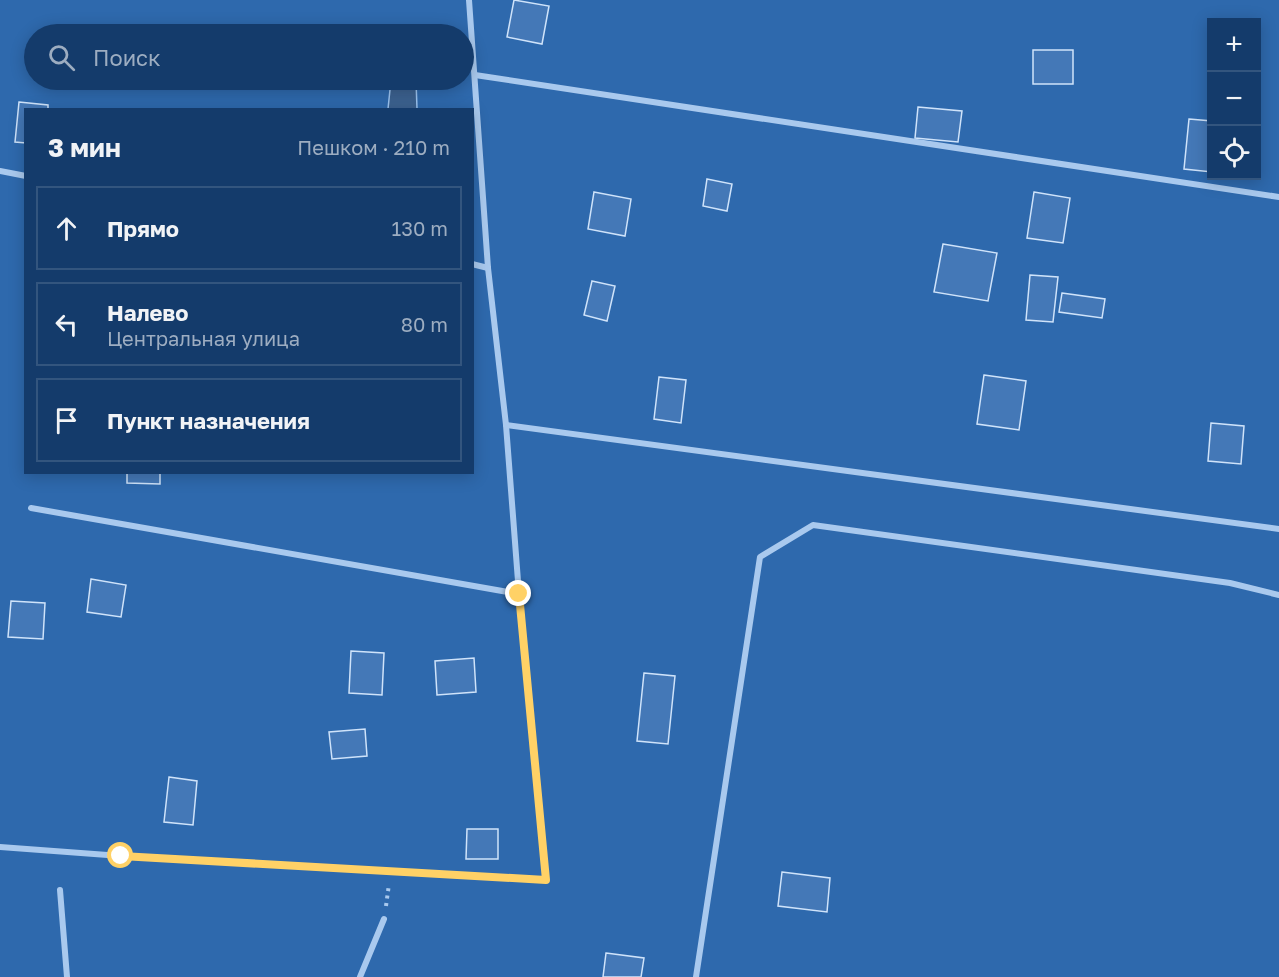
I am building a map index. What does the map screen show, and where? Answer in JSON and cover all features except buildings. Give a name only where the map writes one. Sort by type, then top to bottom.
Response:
[{"type":"street","points":[[469,0],[471,24]]},
{"type":"street","points":[[0,847],[546,880],[519,594],[506,425],[488,268],[474,62]]},
{"type":"street","points":[[475,75],[1279,198]]},
{"type":"street","points":[[0,171],[24,176]]},
{"type":"street","points":[[474,264],[488,268]]},
{"type":"street","points":[[506,425],[1279,529]]},
{"type":"street","points":[[31,508],[519,594]]},
{"type":"street","points":[[696,977],[760,557],[813,525],[1230,583],[1279,595]]},
{"type":"street","points":[[60,890],[67,977]]},
{"type":"street","points":[[360,977],[384,919]]},
{"type":"path","points":[[384,919],[391,871]]},
{"type":"shaded area","points":[[0,0],[1279,0],[1279,977],[0,977]]},
{"type":"shaded area","points":[[390,90],[416,90],[417,108],[388,108]]},
{"type":"route","points":[[121,856],[546,880],[519,594]]}]
